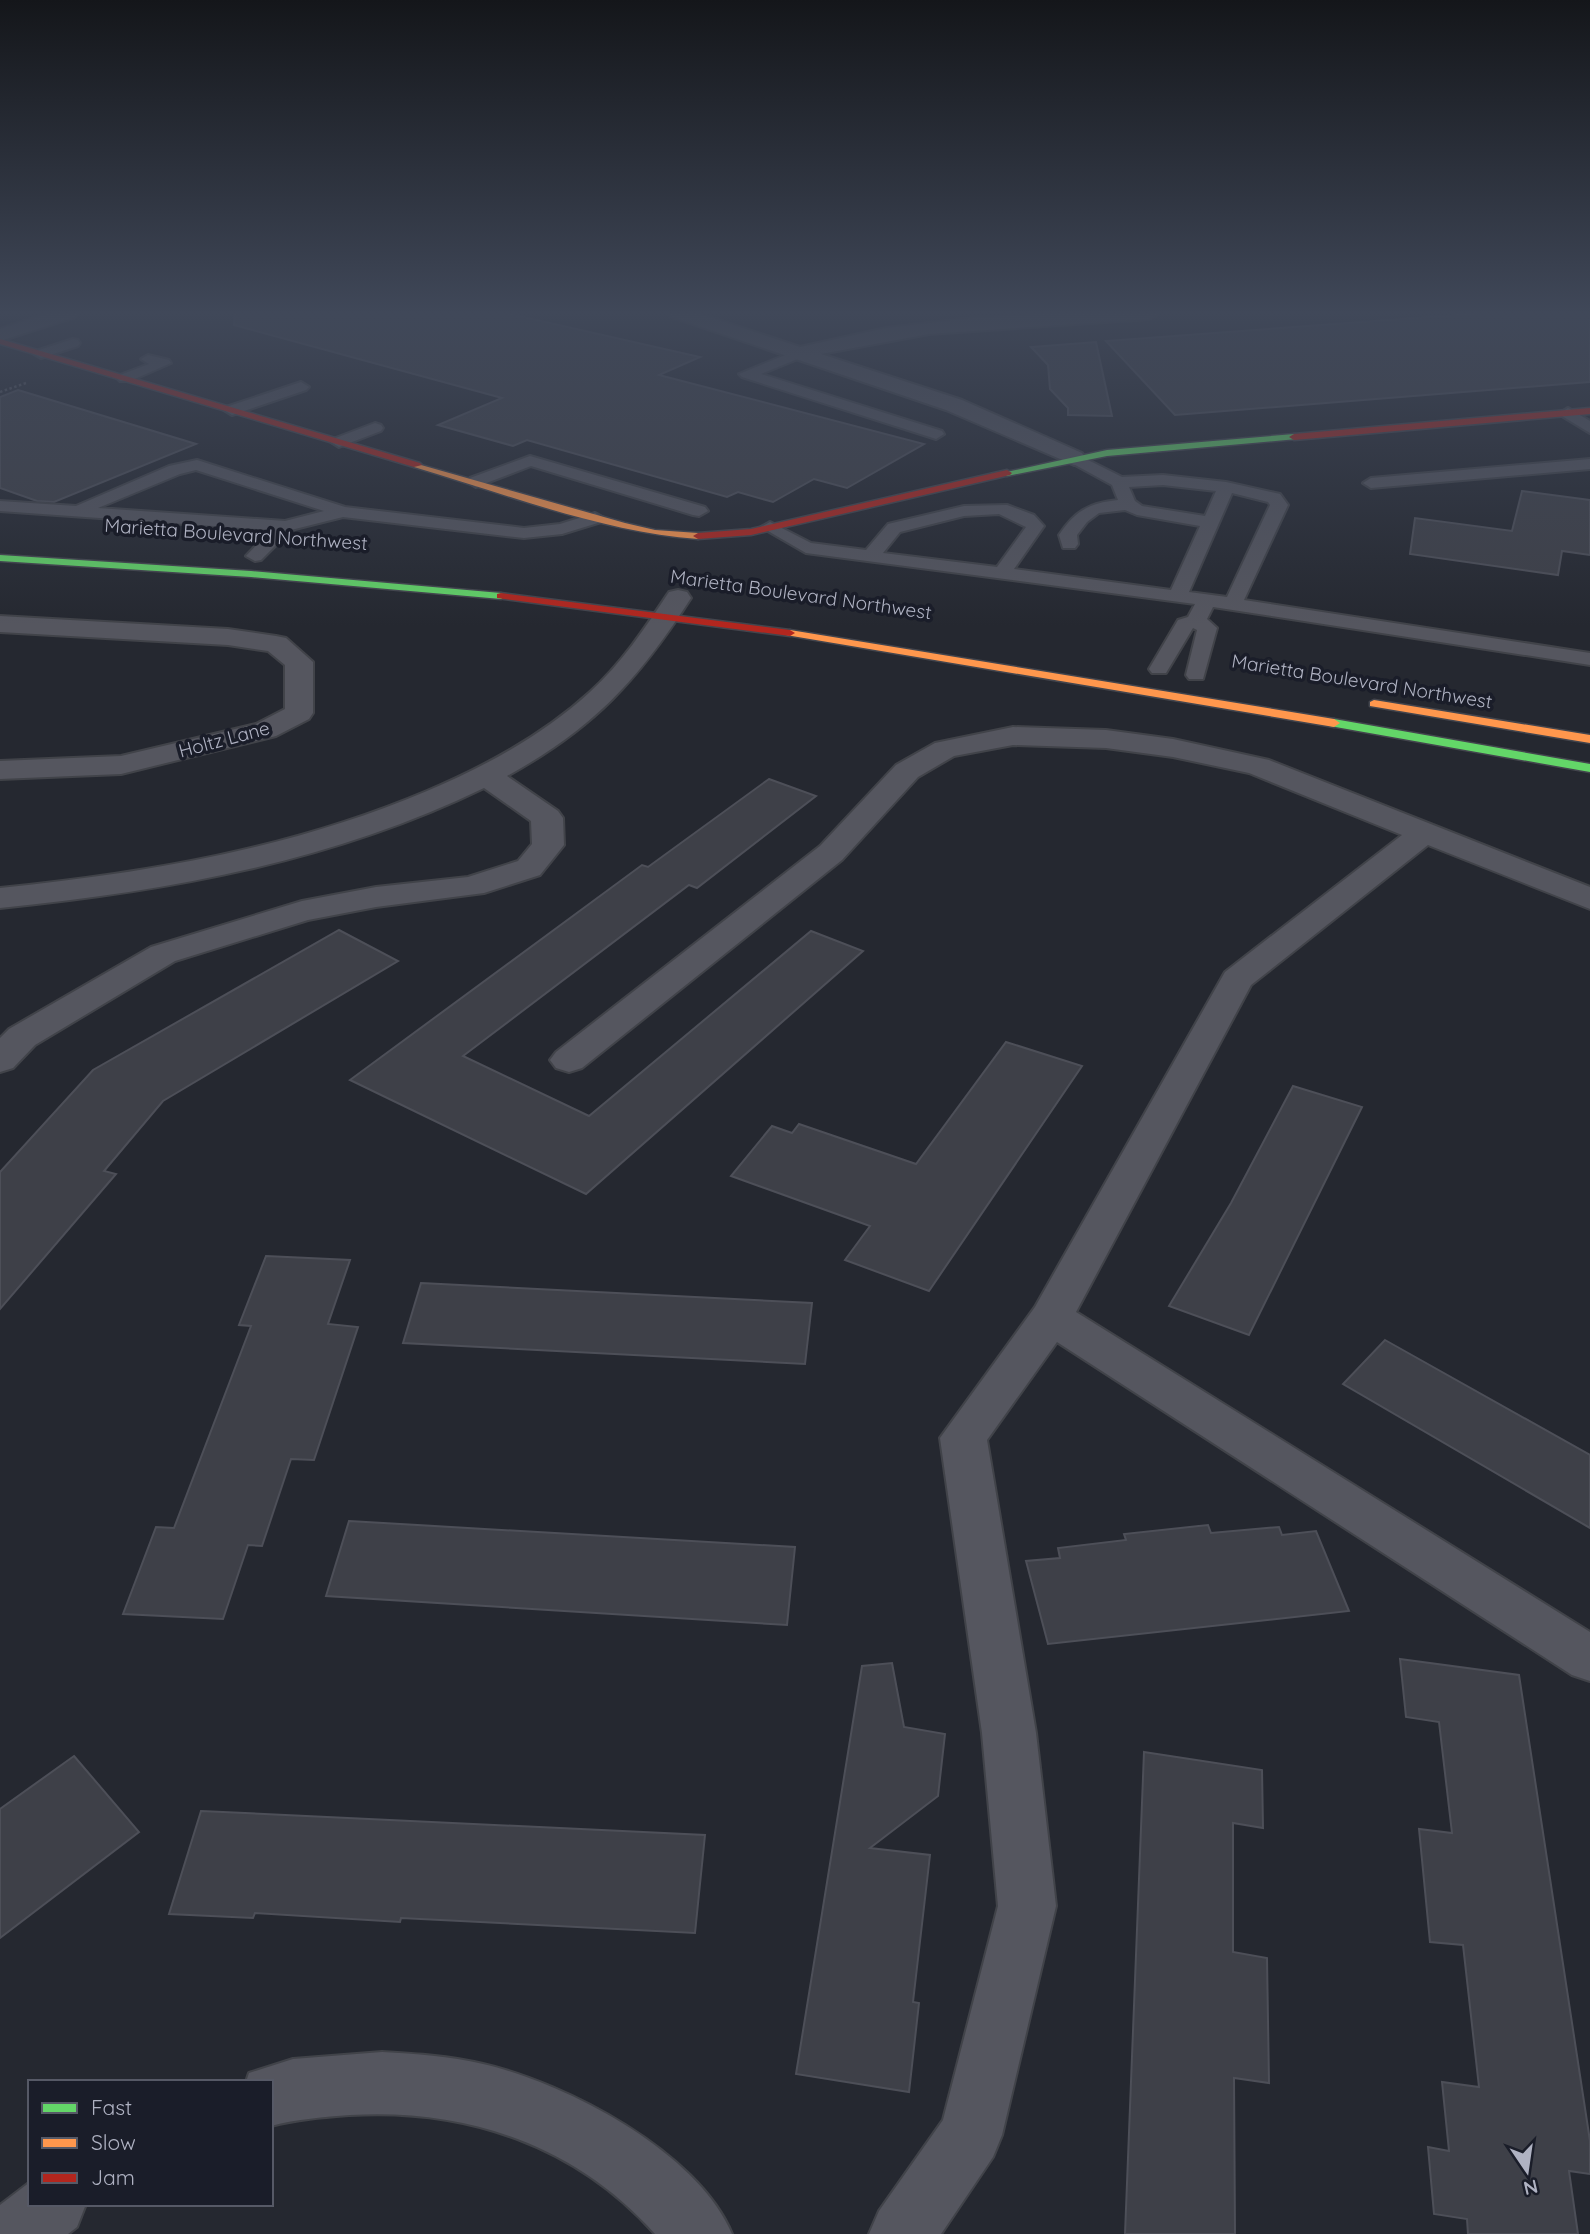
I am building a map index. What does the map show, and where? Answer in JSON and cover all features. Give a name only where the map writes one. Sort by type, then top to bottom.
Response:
[{"type":"street","points":[[256,417],[623,526],[671,536],[697,537],[770,527],[1074,458],[1521,417]]},
{"type":"street","points":[[982,417],[1074,458]]},
{"type":"street","name":"Marietta Boulevard Northwest","points":[[248,555],[282,558]]},
{"type":"street","points":[[0,558],[675,602],[1004,668],[1590,768]]},
{"type":"street","points":[[0,898],[100,889],[238,863],[373,824],[486,775],[533,748],[600,698],[627,670],[675,602]]},
{"type":"street","name":"Holtz Lane","points":[[0,624],[228,637],[276,643],[299,662],[299,713],[266,730],[121,765],[0,770]]},
{"type":"street","name":"Marietta Boulevard Northwest","points":[[1359,702],[1590,739]]},
{"type":"street","points":[[569,1060],[831,853],[907,771],[945,749],[1013,736],[1106,739],[1173,748],[1258,766],[1590,899]]},
{"type":"street","points":[[0,1060],[22,1037],[163,954],[302,911],[376,897],[472,886],[529,868],[548,845],[547,818],[528,802],[486,775]]},
{"type":"street","points":[[902,2234],[971,2136],[1027,1906],[1009,1733],[963,1438],[1051,1317],[1237,979],[1423,834]]},
{"type":"street","points":[[1051,1317],[1590,1659]]},
{"type":"street","points":[[273,2095],[369,2081],[453,2087],[532,2109],[607,2148],[674,2203],[699,2234]]},
{"type":"street","points":[[16,2234],[51,2206]]},
{"type":"lane","points":[[883,417],[936,434]]},
{"type":"lane","points":[[1574,417],[1590,428]]},
{"type":"lane","points":[[339,442],[375,428]]},
{"type":"lane","points":[[1074,458],[1119,482],[1163,480],[1226,487],[1274,498],[1279,505],[1233,604]]},
{"type":"lane","points":[[476,482],[530,461],[699,511]]},
{"type":"lane","points":[[1371,483],[1590,464]]},
{"type":"lane","points":[[78,510],[175,470],[197,465],[342,512],[524,533],[562,529],[595,518]]},
{"type":"lane","points":[[1119,482],[1128,504],[1137,510],[1210,522]]},
{"type":"lane","points":[[1178,596],[1226,487]]},
{"type":"lane","points":[[1064,540],[1081,516],[1093,508],[1128,504]]},
{"type":"lane","points":[[0,506],[285,526],[342,512]]},
{"type":"lane","points":[[872,556],[894,528],[964,511],[1002,509],[1028,519],[1035,526],[1003,572]]},
{"type":"lane","points":[[248,555],[285,526]]},
{"type":"lane","points":[[770,527],[806,548],[1003,572],[1048,570],[1178,596],[1590,659]]},
{"type":"lane","points":[[1196,621],[1207,628],[1207,636],[1177,672],[1185,624],[1196,621],[1207,600]]},
{"type":"building","points":[[0,417],[108,417],[196,444],[54,502],[37,501],[0,488]]},
{"type":"building","points":[[456,417],[821,417],[924,444],[847,488],[814,479],[773,502],[738,492],[727,497],[527,440],[513,446],[438,425]]},
{"type":"building","points":[[1522,491],[1590,500],[1590,555],[1562,551],[1558,575],[1410,554],[1415,518],[1512,531]]},
{"type":"building","points":[[769,779],[816,796],[697,888],[689,885],[463,1056],[589,1116],[811,931],[863,951],[586,1194],[350,1080],[642,865],[648,867]]},
{"type":"building","points":[[339,930],[398,961],[163,1101],[104,1171],[116,1174],[0,1309],[0,1172],[93,1070]]},
{"type":"building","points":[[1006,1042],[1082,1066],[929,1291],[845,1260],[870,1226],[731,1176],[772,1126],[792,1133],[799,1124],[916,1164]]},
{"type":"building","points":[[1293,1086],[1362,1107],[1249,1335],[1169,1306],[1231,1203]]},
{"type":"building","points":[[266,1256],[350,1260],[328,1324],[358,1327],[314,1460],[291,1459],[262,1546],[248,1545],[223,1619],[123,1614],[156,1527],[174,1528],[251,1326],[239,1325]]},
{"type":"building","points":[[421,1283],[812,1303],[805,1364],[403,1343]]},
{"type":"building","points":[[1385,1340],[1590,1455],[1590,1528],[1343,1384]]},
{"type":"building","points":[[349,1521],[795,1547],[787,1625],[326,1596]]},
{"type":"building","points":[[1208,1525],[1211,1533],[1279,1527],[1282,1535],[1316,1531],[1349,1611],[1048,1644],[1026,1561],[1060,1558],[1058,1548],[1126,1540],[1124,1534]]},
{"type":"building","points":[[1400,1659],[1519,1675],[1590,2141],[1590,2174],[1569,2171],[1578,2234],[1468,2234],[1467,2219],[1434,2214],[1428,2147],[1449,2151],[1442,2082],[1479,2087],[1463,1945],[1430,1942],[1419,1829],[1452,1833],[1439,1722],[1406,1717]]},
{"type":"building","points":[[892,1663],[904,1727],[945,1734],[938,1796],[870,1848],[930,1855],[913,2002],[919,2003],[909,2092],[796,2074],[862,1666]]},
{"type":"building","points":[[1144,1752],[1262,1770],[1263,1828],[1233,1823],[1233,1952],[1267,1958],[1269,2083],[1234,2078],[1235,2234],[1125,2234]]},
{"type":"building","points":[[74,1756],[139,1832],[0,1938],[0,1809]]},
{"type":"building","points":[[201,1811],[705,1835],[695,1933],[401,1918],[400,1922],[255,1913],[253,1918],[169,1914]]},
{"type":"traffic: fast","points":[[1007,473],[1107,453],[1294,437]]},
{"type":"traffic: fast","points":[[0,558],[251,574],[501,596]]},
{"type":"traffic: fast","points":[[1334,723],[1590,768]]},
{"type":"traffic: slow","points":[[417,465],[623,526],[655,533],[698,536]]},
{"type":"traffic: slow","points":[[790,633],[1334,723]]},
{"type":"traffic: slow","points":[[1374,704],[1590,739]]},
{"type":"traffic: jam","points":[[256,417],[417,465]]},
{"type":"traffic: jam","points":[[1294,437],[1519,417]]},
{"type":"traffic: jam","points":[[698,536],[751,532],[1007,473]]},
{"type":"traffic: jam","points":[[501,596],[790,633]]}]
